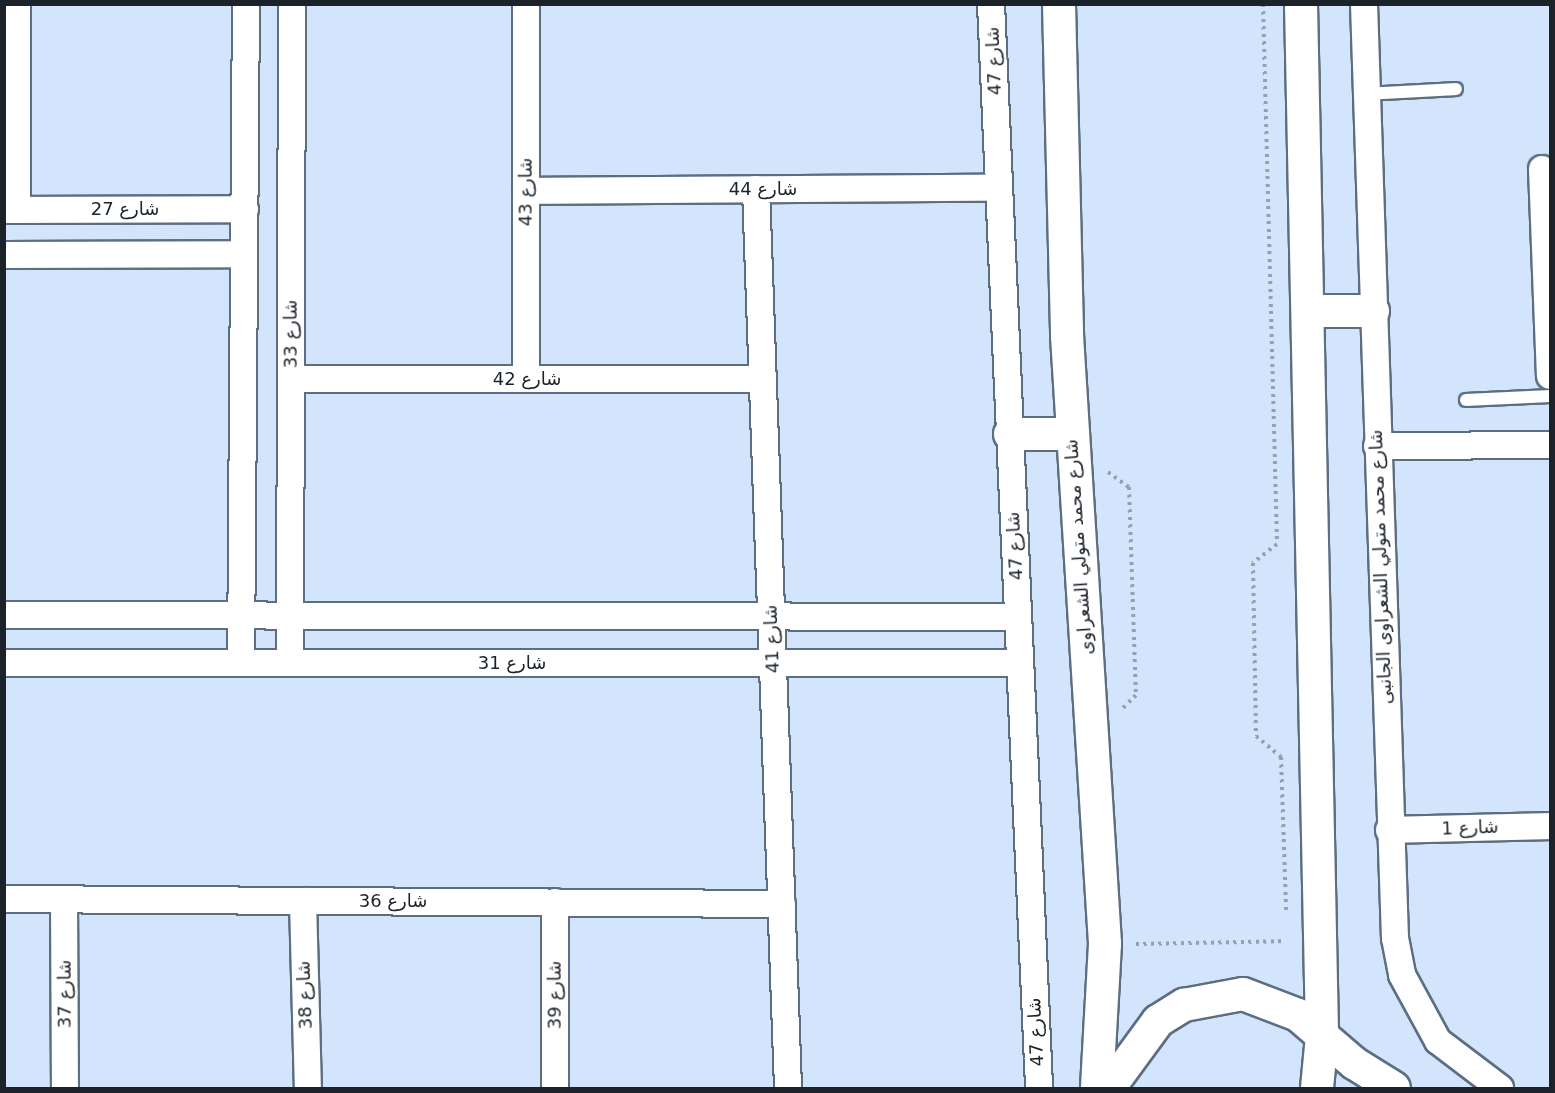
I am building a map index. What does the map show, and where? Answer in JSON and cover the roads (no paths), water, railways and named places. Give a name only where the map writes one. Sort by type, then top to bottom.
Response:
[{"type":"street","points":[[11,210],[16,4]]},
{"type":"street","points":[[241,663],[246,4]]},
{"type":"street","name":"شارع 33","points":[[290,663],[292,4]]},
{"type":"street","name":"شارع 43","points":[[526,4],[526,379]]},
{"type":"street","name":"شارع 47","points":[[991,4],[1039,1089]]},
{"type":"street","name":"شارع محمد متولي الشعراوى","points":[[1059,4],[1072,434],[1105,944],[1097,1089]]},
{"type":"street","points":[[1301,4],[1322,1036],[1317,1089]]},
{"type":"street","name":"شارع محمد متولي الشعراوى الجانبى","points":[[1364,4],[1389,830],[1395,938],[1416,1010],[1458,1061],[1500,1089]]},
{"type":"street","points":[[1542,169],[1551,376]]},
{"type":"street","name":"شارع 44","points":[[526,191],[999,188]]},
{"type":"street","name":"شارع 41","points":[[756,189],[789,1089]]},
{"type":"street","name":"شارع 27","points":[[11,210],[245,209]]},
{"type":"street","points":[[4,255],[244,254]]},
{"type":"street","points":[[1309,311],[1373,311]]},
{"type":"street","name":"شارع 42","points":[[291,380],[763,379]]},
{"type":"street","points":[[1010,434],[1072,434]]},
{"type":"street","points":[[1377,446],[1551,445]]},
{"type":"street","points":[[4,615],[1018,617]]},
{"type":"street","name":"شارع 31","points":[[4,663],[1020,663]]},
{"type":"street","name":"شارع 1","points":[[1389,830],[1551,826]]},
{"type":"street","name":"شارع 36","points":[[4,899],[782,904]]},
{"type":"street","name":"شارع 37","points":[[64,900],[66,1089]]},
{"type":"street","name":"شارع 38","points":[[303,901],[308,1089]]},
{"type":"street","name":"شارع 39","points":[[555,902],[555,1089]]},
{"type":"street","points":[[1109,1089],[1158,1021],[1213,996],[1272,1001],[1395,1089]]},
{"type":"lane","points":[[1366,94],[1456,89]]},
{"type":"lane","points":[[1466,400],[1551,396]]}]
